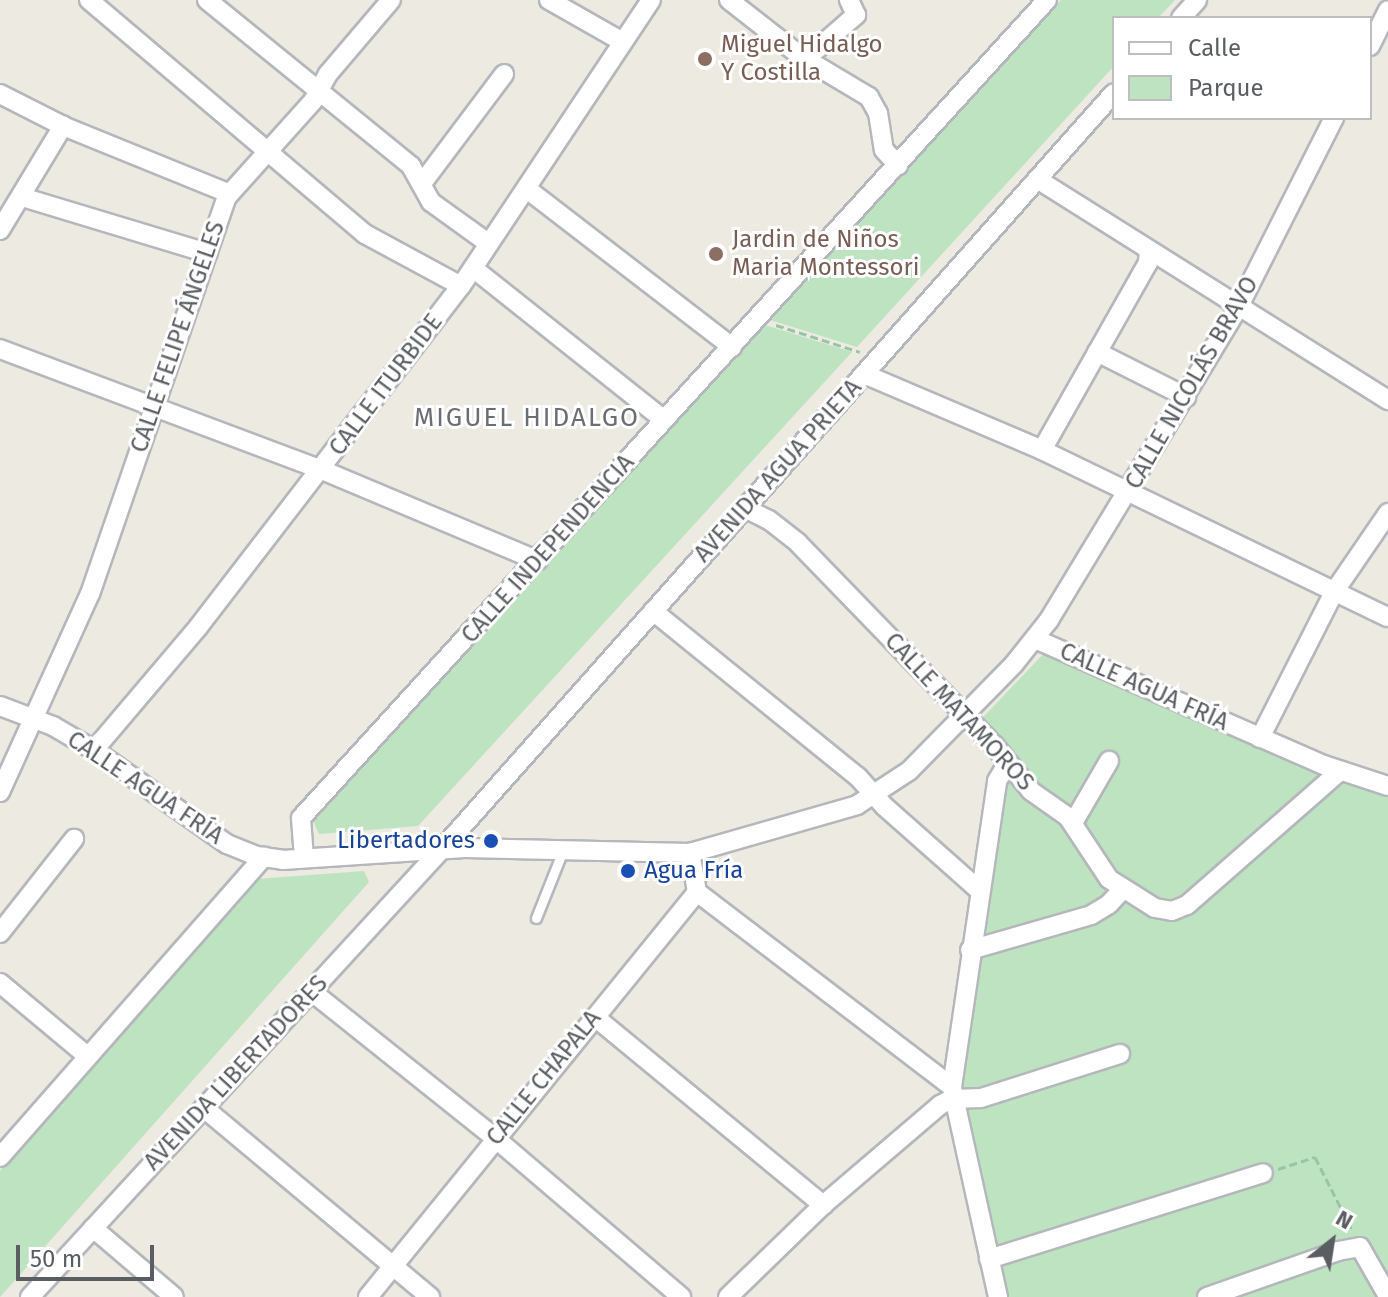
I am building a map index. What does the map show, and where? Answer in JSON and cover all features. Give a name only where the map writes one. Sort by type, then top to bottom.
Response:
[{"type":"street","points":[[89,0],[268,155],[375,241],[461,286]]},
{"type":"street","points":[[207,0],[411,166],[423,182],[431,202],[488,243]]},
{"type":"street","name":"CALLE FELIPE ÁNGELES","points":[[0,792],[36,718],[106,553],[153,405],[228,193],[268,155],[319,92],[328,74],[391,0]]},
{"type":"street","points":[[549,0],[623,42]]},
{"type":"street","name":"CALLE ITURBIDE","points":[[94,750],[199,626],[461,286],[651,0]]},
{"type":"street","points":[[729,0],[802,57],[869,97],[878,113],[884,150],[898,165]]},
{"type":"street","points":[[802,57],[817,49],[856,15],[849,0]]},
{"type":"street","name":"CALLE INDEPENDENCIA","points":[[304,858],[301,818],[1047,0]]},
{"type":"street","points":[[1183,16],[1197,0]]},
{"type":"street","points":[[1372,42],[1388,10]]},
{"type":"street","points":[[423,182],[504,74]]},
{"type":"street","points":[[0,94],[63,126],[228,193]]},
{"type":"street","name":"AVENIDA AGUA PRIETA","points":[[442,849],[1112,95]]},
{"type":"street","name":"CALLE NICOLÁS BRAVO","points":[[1035,639],[1065,597],[1130,491],[1239,306],[1333,120]]},
{"type":"street","points":[[0,230],[63,126]]},
{"type":"street","points":[[1037,179],[1388,400]]},
{"type":"street","points":[[527,189],[732,347]]},
{"type":"street","points":[[22,197],[208,253]]},
{"type":"street","points":[[1042,450],[1148,263],[1149,250]]},
{"type":"street","points":[[473,268],[664,420]]},
{"type":"street","points":[[0,349],[322,470],[538,561]]},
{"type":"street","points":[[1097,352],[1186,397]]},
{"type":"street","points":[[864,374],[1042,450],[1388,617]]},
{"type":"street","name":"CALLE MATAMOROS","points":[[745,508],[784,530],[798,543],[965,716],[1031,791],[1073,823],[1097,865],[1123,889],[1155,908],[1172,911],[1187,905],[1340,771]]},
{"type":"street","points":[[1260,738],[1334,592],[1388,513]]},
{"type":"street","points":[[653,611],[858,777],[979,890]]},
{"type":"street","name":"CALLE AGUA FRÍA","points":[[0,706],[36,718],[94,750],[211,834],[242,851],[264,857],[304,858],[442,849],[690,853],[810,821],[875,796],[909,771],[965,716],[1035,639],[1260,738],[1340,771],[1388,786]]},
{"type":"street","points":[[1073,823],[1109,761]]},
{"type":"street","points":[[998,1297],[952,1093],[970,950],[997,781],[1008,763]]},
{"type":"street","points":[[0,933],[74,839]]},
{"type":"street","name":"AVENIDA LIBERTADORES","points":[[30,1297],[442,849]]},
{"type":"street","points":[[690,853],[697,892],[952,1093],[981,1098],[1120,1054]]},
{"type":"street","points":[[0,1157],[86,1055],[264,857]]},
{"type":"street","points":[[970,950],[1091,915],[1109,904],[1123,889]]},
{"type":"street","name":"CALLE CHAPALA","points":[[368,1297],[697,892]]},
{"type":"street","points":[[0,983],[86,1055]]},
{"type":"street","points":[[311,991],[495,1138],[681,1297]]},
{"type":"street","points":[[595,1017],[823,1205]]},
{"type":"street","points":[[728,1297],[823,1205],[952,1093]]},
{"type":"street","points":[[204,1108],[430,1297]]},
{"type":"street","points":[[989,1259],[1263,1173]]},
{"type":"street","points":[[93,1228],[174,1297]]},
{"type":"street","points":[[1207,1297],[1338,1251],[1360,1247],[1388,1296]]},
{"type":"lane","points":[[536,918],[563,850]]},
{"type":"path","points":[[757,319],[878,358]]},
{"type":"path","points":[[1263,1173],[1315,1157],[1360,1247]]},
{"type":"green space","points":[[1061,0],[1175,0],[1160,16],[1112,16],[1112,68],[857,347],[770,320]]},
{"type":"green space","points":[[765,325],[852,352],[418,826],[319,834],[313,821]]},
{"type":"green space","points":[[1048,649],[1388,783],[1388,1297],[1006,1297],[953,1086],[995,768],[972,729]]},
{"type":"green space","points":[[364,871],[369,882],[0,1297],[0,1171],[256,879]]},
{"type":"place","name":"Miguel Hidalgo Y Costilla","points":[[705,59]]},
{"type":"place","name":"Jardin de Niños Maria Montessori","points":[[716,254]]},
{"type":"place","name":"Libertadores","points":[[491,841]]},
{"type":"place","name":"Agua Fría","points":[[628,871]]},
{"type":"district","name":"MIGUEL HIDALGO","points":[[527,418]]}]
